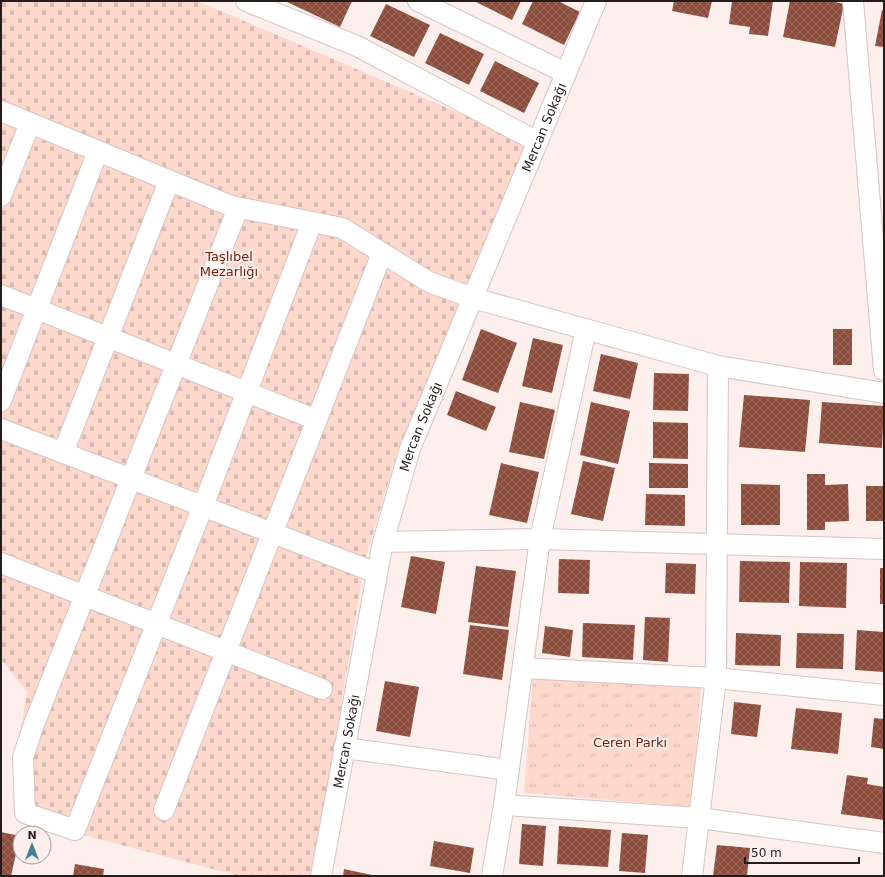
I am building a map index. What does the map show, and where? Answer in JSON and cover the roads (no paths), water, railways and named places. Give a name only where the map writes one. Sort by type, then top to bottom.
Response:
[{"type":"street","points":[[418,1],[566,73]]},
{"type":"street","name":"Mercan Sokağı","points":[[321,876],[382,542],[410,449],[596,1]]},
{"type":"street","points":[[853,1],[876,167],[884,370]]},
{"type":"street","points":[[254,2],[357,46],[538,142]]},
{"type":"street","points":[[1,111],[231,206],[342,228],[429,282],[473,298],[718,366],[884,393]]},
{"type":"street","points":[[1,196],[30,123]]},
{"type":"street","points":[[1,401],[98,151]]},
{"type":"street","points":[[63,453],[169,181]]},
{"type":"street","points":[[238,208],[34,724],[23,757],[25,813],[75,830],[203,506],[312,222]]},
{"type":"street","points":[[164,810],[382,253]]},
{"type":"street","points":[[1,295],[317,420]]},
{"type":"street","points":[[492,876],[509,770],[540,540],[586,329]]},
{"type":"street","points":[[692,876],[716,678],[718,366]]},
{"type":"street","points":[[1,429],[377,573]]},
{"type":"street","points":[[382,542],[540,540],[884,549]]},
{"type":"street","points":[[1,563],[322,690]]},
{"type":"street","points":[[523,668],[716,678],[884,696]]},
{"type":"street","points":[[344,748],[509,770]]},
{"type":"street","points":[[504,805],[699,818],[884,843]]},
{"type":"park label","name":"Taşlıbel Mezarlığı","points":[[229,264]]},
{"type":"park label","name":"Ceren Parkı","points":[[630,742]]}]
